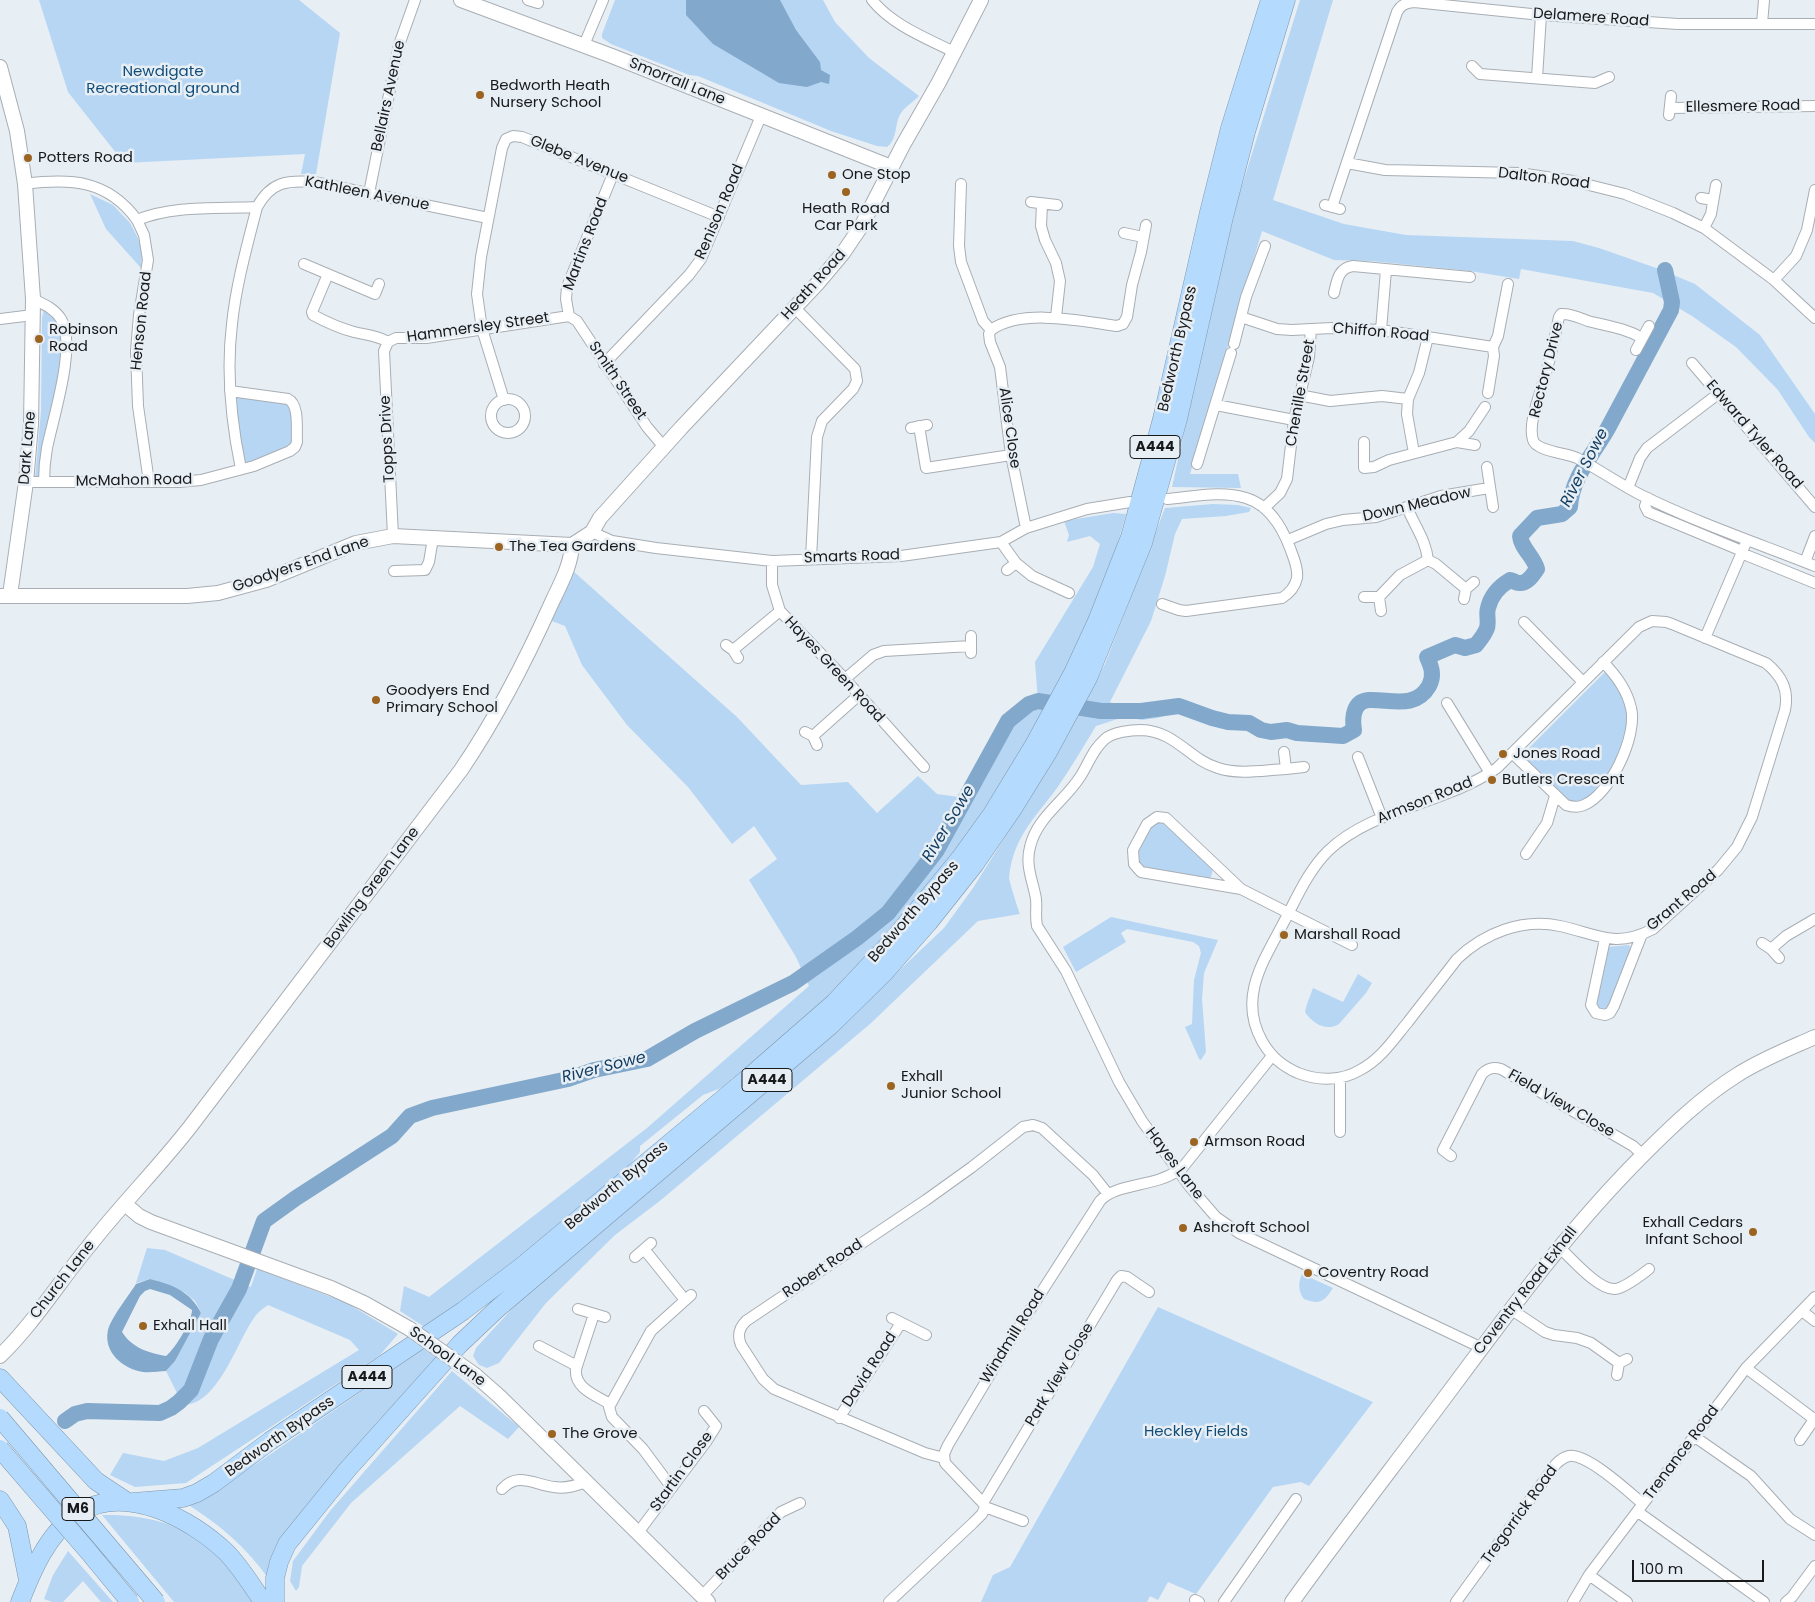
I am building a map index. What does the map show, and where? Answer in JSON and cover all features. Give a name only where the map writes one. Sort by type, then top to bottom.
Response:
[{"type":"highway","name":"Bedworth Bypass","points":[[1225,184],[1230,128],[1270,0]]},
{"type":"highway","name":"Bedworth Bypass","points":[[274,1602],[275,1578],[279,1562],[287,1544],[347,1470],[455,1349],[497,1309],[830,1026],[884,973],[929,922],[975,864],[1012,810],[1041,748],[1113,620],[1144,542],[1178,419],[1216,215],[1225,184],[1246,132],[1286,0]]},
{"type":"highway","name":"Bedworth Bypass","points":[[20,1602],[28,1580],[40,1557],[64,1525],[78,1513],[106,1502],[183,1498],[197,1493],[214,1483],[270,1441],[463,1311],[521,1267],[748,1078],[834,1002],[893,940],[961,857],[1041,748]]},
{"type":"highway","points":[[0,1378],[96,1481],[129,1502],[166,1512],[198,1529],[227,1554],[249,1580],[263,1602]]},
{"type":"highway","name":"M6","points":[[0,1418],[156,1602]]},
{"type":"highway","name":"M6","points":[[0,1450],[130,1602]]},
{"type":"highway","points":[[1,1500],[17,1526],[28,1580]]},
{"type":"street","name":"Bellairs Avenue","points":[[369,193],[399,45],[414,0]]},
{"type":"street","name":"Smorrall Lane","points":[[461,0],[584,45],[891,167]]},
{"type":"street","points":[[584,45],[603,0]]},
{"type":"street","points":[[872,0],[886,14],[901,24],[954,52]]},
{"type":"street","name":"Heath Road","points":[[592,532],[600,518],[795,308],[832,267],[853,239],[981,0]]},
{"type":"street","points":[[1762,24],[1764,0]]},
{"type":"street","name":"Delamere Road","points":[[1332,207],[1397,12],[1401,6],[1407,3],[1414,2],[1541,16],[1678,24],[1815,24]]},
{"type":"street","points":[[1537,78],[1541,16]]},
{"type":"street","name":"Dark Lane","points":[[0,66],[17,131],[25,184],[33,298],[32,414],[26,482],[5,595]]},
{"type":"street","points":[[1472,66],[1480,74],[1595,82],[1609,77]]},
{"type":"street","name":"Ellesmere Road","points":[[1671,96],[1670,111],[1815,106]]},
{"type":"street","name":"Renison Road","points":[[604,364],[696,267],[707,246],[761,116]]},
{"type":"street","name":"Glebe Avenue","points":[[504,400],[482,329],[477,294],[478,276],[488,218],[504,143],[513,136],[522,137],[719,217]]},
{"type":"street","name":"Dalton Road","points":[[1347,163],[1385,170],[1519,172],[1573,181],[1625,194],[1704,228],[1774,280],[1815,318]]},
{"type":"street","name":"Martins Road","points":[[570,316],[566,299],[567,287],[613,174]]},
{"type":"street","points":[[25,184],[68,182],[96,186],[120,201],[137,220],[151,214],[167,211],[257,207],[232,324],[230,391],[233,431],[241,469]]},
{"type":"street","name":"Kathleen Avenue","points":[[257,207],[269,190],[285,182],[314,182],[488,218]]},
{"type":"street","name":"Alice Close","points":[[961,184],[959,246],[961,262],[983,321],[991,330],[989,334],[990,342],[1000,367],[1011,455],[1026,528]]},
{"type":"street","points":[[1704,228],[1711,214],[1716,185]]},
{"type":"street","points":[[1774,280],[1796,256],[1807,230],[1815,190]]},
{"type":"street","points":[[1701,198],[1713,200]]},
{"type":"street","points":[[1031,202],[1057,205]]},
{"type":"street","points":[[1042,204],[1041,226],[1045,240],[1056,263],[1060,281],[1056,317]]},
{"type":"street","name":"Henson Road","points":[[137,220],[144,235],[148,260],[139,315],[136,359],[138,406],[149,482]]},
{"type":"street","points":[[991,330],[997,325],[1030,318],[1056,317],[1117,326],[1126,321],[1146,225]]},
{"type":"street","points":[[1124,232],[1144,237]]},
{"type":"street","points":[[1197,464],[1216,405],[1246,297],[1265,246]]},
{"type":"street","points":[[304,264],[375,294],[379,284]]},
{"type":"street","points":[[1334,293],[1339,274],[1347,267],[1470,277]]},
{"type":"street","points":[[1380,330],[1386,270]]},
{"type":"street","points":[[328,274],[312,312],[313,315],[332,325],[379,337],[388,342]]},
{"type":"street","points":[[1488,392],[1494,356],[1493,347],[1498,336],[1508,284]]},
{"type":"street","name":"Dark Lane","points":[[33,298],[52,308],[64,326],[66,338],[64,368],[47,448],[44,482]]},
{"type":"street","points":[[795,308],[855,370],[858,381],[853,389],[822,421],[817,437],[812,559]]},
{"type":"street","name":"Rectory Drive","points":[[1642,338],[1621,328],[1561,314],[1537,402],[1532,436],[1534,443],[1542,448],[1575,457],[1648,498],[1810,564]]},
{"type":"street","points":[[0,319],[33,315]]},
{"type":"street","name":"Hammersley Street","points":[[388,342],[396,338],[426,338],[570,316]]},
{"type":"street","name":"Smith Street","points":[[570,316],[577,321],[655,438],[664,447]]},
{"type":"street","name":"Chiffon Road","points":[[1241,317],[1277,328],[1292,330],[1332,328],[1380,330],[1493,347]]},
{"type":"street","points":[[1636,350],[1649,326]]},
{"type":"street","name":"Chenille Street","points":[[1264,508],[1280,493],[1287,479],[1294,420],[1309,357],[1311,329]]},
{"type":"street","points":[[1414,453],[1406,414],[1408,399],[1421,366],[1428,337]]},
{"type":"street","name":"Topps Drive","points":[[388,342],[384,351],[393,536]]},
{"type":"street","name":"Edward Tyler Road","points":[[1692,363],[1815,507]]},
{"type":"street","name":"McMahon Road","points":[[26,482],[201,480],[241,469],[290,451],[295,447],[297,442],[293,402],[230,391]]},
{"type":"street","points":[[1628,488],[1640,458],[1647,448],[1718,394]]},
{"type":"street","points":[[1299,395],[1330,401],[1382,396],[1408,399]]},
{"type":"street","points":[[1216,405],[1294,420]]},
{"type":"street","points":[[1456,442],[1469,431],[1485,407]]},
{"type":"street","points":[[919,426],[926,468],[1011,455]]},
{"type":"street","points":[[1364,442],[1364,468],[1374,467],[1390,460],[1456,442],[1475,445]]},
{"type":"street","name":"Down Meadow","points":[[1487,467],[1493,507]]},
{"type":"street","name":"Down Meadow","points":[[1288,540],[1326,524],[1342,520],[1376,517],[1441,496],[1490,488]]},
{"type":"street","points":[[1162,604],[1178,610],[1186,610],[1282,598],[1293,589],[1298,575],[1288,540],[1278,524],[1264,508],[1247,498],[1220,494],[1166,499]]},
{"type":"street","points":[[1648,498],[1645,506],[1648,512],[1815,583]]},
{"type":"street","name":"Smarts Road","points":[[592,532],[612,541],[772,561],[902,556],[1001,542],[1026,528],[1087,509],[1130,502]]},
{"type":"street","points":[[1407,507],[1424,542],[1428,560]]},
{"type":"street","points":[[572,545],[592,532]]},
{"type":"street","name":"Goodyers End Lane","points":[[5,595],[187,596],[218,593],[266,580],[366,540],[393,536],[572,545]]},
{"type":"street","points":[[1810,564],[1815,536]]},
{"type":"street","points":[[394,571],[425,570],[433,538]]},
{"type":"street","points":[[1705,638],[1747,539]]},
{"type":"street","points":[[1001,542],[1016,563],[1032,576],[1069,593]]},
{"type":"street","name":"Bowling Green Lane","points":[[125,1204],[190,1127],[420,826],[478,745],[500,710],[547,613],[572,558],[572,545]]},
{"type":"street","points":[[1428,560],[1436,564],[1468,590]]},
{"type":"street","points":[[1379,598],[1400,575],[1428,560]]},
{"type":"street","name":"Hayes Green Road","points":[[772,561],[772,585],[780,611],[924,766]]},
{"type":"street","points":[[1007,570],[1016,563]]},
{"type":"street","points":[[1364,597],[1379,598]]},
{"type":"street","points":[[1379,598],[1381,611]]},
{"type":"street","points":[[732,651],[780,611]]},
{"type":"street","name":"Armson Road","points":[[1272,1056],[1256,1030],[1251,1006],[1252,993],[1259,970],[1288,913],[1307,878],[1328,851],[1350,834],[1382,818],[1473,783],[1490,773],[1513,754],[1640,627],[1652,621],[1666,622],[1705,638]]},
{"type":"street","points":[[1524,622],[1583,682]]},
{"type":"street","name":"Grant Road","points":[[1272,1056],[1286,1067],[1302,1075],[1340,1078],[1360,1071],[1378,1058],[1457,960],[1484,938],[1508,928],[1542,924],[1558,926],[1605,938],[1620,939],[1642,934],[1653,928],[1704,884],[1725,863],[1737,847],[1752,817],[1785,710],[1787,694],[1785,686],[1772,668],[1760,660],[1705,638]]},
{"type":"street","points":[[845,679],[878,652],[971,645]]},
{"type":"street","points":[[1513,754],[1566,805],[1577,807],[1587,804],[1608,782],[1624,755],[1630,732],[1632,708],[1618,679],[1603,662]]},
{"type":"street","points":[[812,738],[859,695]]},
{"type":"street","points":[[1447,702],[1490,773]]},
{"type":"street","name":"Hayes Lane","points":[[1304,767],[1244,772],[1216,768],[1194,756],[1168,736],[1158,732],[1140,730],[1122,732],[1105,738],[1075,784],[1050,810],[1035,832],[1028,859],[1029,874],[1035,896],[1037,926],[1066,971],[1119,1082],[1133,1106],[1178,1171],[1216,1217],[1239,1233],[1482,1348]]},
{"type":"street","points":[[1284,752],[1286,769]]},
{"type":"street","points":[[1358,757],[1382,818]]},
{"type":"street","points":[[1526,854],[1547,823],[1555,796]]},
{"type":"street","points":[[1241,889],[1141,872],[1134,864],[1134,850],[1150,821],[1157,817],[1166,818],[1241,889],[1352,945]]},
{"type":"street","points":[[1779,958],[1766,946],[1815,919]]},
{"type":"street","points":[[1605,938],[1592,1005],[1596,1013],[1606,1015],[1610,1013],[1614,1006],[1642,934]]},
{"type":"street","name":"Coventry Road Exhall","points":[[1292,1602],[1348,1523],[1559,1247],[1589,1211],[1643,1155],[1692,1110],[1737,1075],[1769,1057],[1815,1037]]},
{"type":"street","points":[[1108,1194],[1166,1177],[1178,1171],[1272,1056]]},
{"type":"street","name":"Field View Close","points":[[1451,1156],[1443,1150],[1482,1074],[1488,1068],[1501,1069],[1633,1146],[1643,1155]]},
{"type":"street","points":[[1340,1078],[1340,1132]]},
{"type":"street","name":"Robert Road","points":[[944,1458],[925,1453],[839,1418],[782,1394],[769,1386],[740,1342],[739,1331],[743,1324],[926,1200],[1023,1127],[1029,1125],[1042,1128],[1093,1175],[1108,1194]]},
{"type":"street","name":"Windmill Road","points":[[944,1458],[948,1445],[1010,1341],[1100,1201],[1108,1194]]},
{"type":"street","name":"School Lane","points":[[125,1204],[139,1216],[151,1222],[364,1302],[410,1329],[475,1375],[499,1396],[705,1599]]},
{"type":"street","name":"Church Lane","points":[[0,1356],[23,1330],[88,1246],[125,1204]]},
{"type":"street","points":[[635,1257],[648,1246],[688,1298],[651,1331],[608,1410],[612,1417],[643,1449],[672,1488]]},
{"type":"street","points":[[1559,1247],[1585,1272],[1604,1286],[1616,1289],[1636,1279],[1649,1269]]},
{"type":"street","name":"Park View Close","points":[[984,1505],[1117,1280],[1121,1276],[1127,1277],[1149,1292]]},
{"type":"street","name":"Trenance Road","points":[[1573,1602],[1589,1575],[1746,1368],[1815,1297]]},
{"type":"street","points":[[578,1308],[600,1316],[577,1366],[576,1378],[581,1386],[610,1404]]},
{"type":"street","points":[[1512,1310],[1545,1332],[1577,1338],[1623,1361],[1616,1374]]},
{"type":"street","points":[[1802,1311],[1815,1321]]},
{"type":"street","name":"David Road","points":[[839,1418],[897,1320],[926,1335]]},
{"type":"street","points":[[539,1346],[577,1366]]},
{"type":"street","points":[[1746,1368],[1815,1419],[1800,1440]]},
{"type":"street","name":"Startin Close","points":[[637,1534],[716,1426],[704,1411]]},
{"type":"street","points":[[1695,1437],[1751,1476],[1790,1519],[1815,1535]]},
{"type":"street","name":"Tregorrick Road","points":[[1456,1602],[1556,1464],[1562,1459],[1568,1456],[1585,1459],[1641,1508]]},
{"type":"street","points":[[944,1458],[947,1466],[984,1505],[1023,1521]]},
{"type":"street","points":[[502,1489],[508,1482],[519,1479],[554,1488],[571,1487],[586,1482]]},
{"type":"street","points":[[1224,1602],[1296,1499]]},
{"type":"street","name":"Bruce Road","points":[[705,1599],[781,1512],[800,1503]]},
{"type":"street","points":[[889,1602],[982,1514],[984,1505]]},
{"type":"street","points":[[1641,1508],[1764,1602]]},
{"type":"street","points":[[1786,1602],[1792,1598],[1815,1566]]},
{"type":"street","points":[[1589,1575],[1627,1602]]},
{"type":"green space","name":"Newdigate Recreational ground","points":[[39,0],[299,0],[340,33],[316,174],[301,174],[305,154],[124,163],[68,92]]},
{"type":"green space","points":[[615,0],[823,0],[835,22],[869,58],[919,96],[901,113],[890,144],[887,147],[877,146],[831,131],[698,76],[689,75],[611,44],[602,38],[602,34]]},
{"type":"green space","points":[[1300,0],[1333,0],[1273,200],[1344,224],[1406,235],[1573,241],[1659,269],[1695,284],[1760,335],[1815,414],[1815,443],[1778,390],[1736,347],[1692,316],[1653,293],[1521,269],[1519,279],[1470,271],[1371,261],[1334,260],[1262,231],[1190,474],[1238,474],[1241,488],[1172,487],[1216,287],[1240,192]]},
{"type":"green space","points":[[90,194],[113,205],[130,223],[138,238],[142,253],[141,268],[106,229]]},
{"type":"green space","points":[[44,310],[54,315],[60,325],[62,337],[59,376],[40,479],[35,479],[41,411],[42,318]]},
{"type":"green space","points":[[238,397],[284,402],[292,408],[293,446],[250,463],[245,462],[239,440],[236,399]]},
{"type":"green space","points":[[1213,504],[1238,505],[1251,508],[1249,512],[1226,516],[1182,519],[1175,534],[1165,576],[1151,621],[1110,702],[1126,707],[1140,708],[1171,701],[1178,710],[1173,714],[1157,718],[1142,720],[1124,717],[1096,726],[1057,788],[1026,829],[1015,851],[1009,878],[1020,914],[978,921],[870,1024],[661,1200],[615,1235],[546,1303],[499,1363],[487,1368],[479,1365],[473,1356],[476,1348],[521,1299],[711,1136],[811,1054],[944,928],[973,888],[1060,749],[1105,664],[1165,508]]},
{"type":"green space","points":[[1113,513],[1126,514],[1108,578],[1057,688],[1013,764],[955,854],[912,909],[816,1012],[721,1088],[703,1095],[640,1146],[640,1152],[619,1178],[527,1255],[426,1328],[400,1311],[404,1286],[429,1297],[647,1128],[809,986],[796,957],[749,880],[777,859],[754,826],[732,844],[688,787],[627,725],[582,665],[565,626],[549,620],[573,571],[737,717],[801,785],[848,782],[877,813],[918,776],[937,794],[966,798],[1008,721],[1029,704],[1038,701],[1035,662],[1093,567],[1100,544],[1090,536],[1067,542],[1069,535],[1064,521]]},
{"type":"green space","points":[[1605,672],[1618,687],[1626,702],[1629,713],[1627,728],[1613,764],[1592,796],[1580,803],[1569,802],[1524,760],[1523,754]]},
{"type":"green space","points":[[1158,822],[1164,822],[1213,869],[1209,879],[1143,868],[1138,863],[1137,851],[1149,828]]},
{"type":"green space","points":[[1111,917],[1218,940],[1204,973],[1202,999],[1206,1052],[1201,1060],[1185,1027],[1192,1024],[1194,980],[1201,953],[1199,946],[1193,942],[1127,929],[1121,933],[1126,942],[1076,972],[1063,947]]},
{"type":"green space","points":[[1629,945],[1631,950],[1608,1008],[1600,1009],[1596,1004],[1608,947]]},
{"type":"green space","points":[[1358,974],[1372,983],[1366,993],[1339,1024],[1324,1027],[1315,1023],[1308,1016],[1305,1012],[1313,988],[1343,1002]]},
{"type":"green space","points":[[147,1248],[165,1250],[251,1287],[257,1269],[347,1303],[398,1334],[380,1355],[186,1483],[135,1487],[110,1475],[123,1453],[164,1461],[198,1448],[359,1350],[350,1340],[268,1305],[256,1315],[217,1383],[196,1402],[183,1405],[166,1371],[175,1361],[201,1313],[195,1301],[184,1292],[150,1279],[136,1283]]},
{"type":"green space","points":[[1302,1274],[1333,1288],[1321,1301],[1314,1302],[1304,1299],[1299,1287]]},
{"type":"green space","name":"Heckley Fields","points":[[1158,1307],[1373,1402],[1309,1486],[1301,1482],[1273,1487],[1196,1594],[1168,1582],[1158,1600],[1150,1596],[1147,1602],[981,1602],[993,1575],[1010,1567]]},
{"type":"green space","points":[[426,1347],[439,1357],[381,1418],[291,1525],[278,1545],[268,1578],[251,1556],[231,1537],[187,1504],[213,1492],[262,1460]]},
{"type":"green space","points":[[452,1371],[519,1427],[508,1439],[460,1406],[351,1503],[302,1566],[299,1587],[296,1591],[290,1581],[293,1561],[330,1511]]},
{"type":"green space","points":[[102,1515],[145,1518],[186,1531],[214,1551],[258,1602],[174,1602]]},
{"type":"green space","points":[[68,1551],[113,1602],[101,1602],[83,1581],[63,1602],[52,1602],[44,1599],[53,1575]]},
{"type":"shaded area","points":[[686,0],[780,0],[796,30],[820,62],[821,70],[830,75],[829,84],[821,82],[807,87],[779,83],[713,44],[686,15]]},
{"type":"shaded area","points":[[150,1279],[180,1290],[192,1299],[201,1313],[175,1361],[166,1371],[143,1372],[128,1367],[116,1358],[109,1345],[107,1338],[110,1325],[136,1284]],"holes":[[[150,1289],[170,1295],[192,1310],[186,1328],[166,1356],[141,1349],[126,1338],[122,1332],[140,1296],[145,1291]]]},
{"type":"waterway","name":"River Sowe","points":[[65,1421],[75,1414],[87,1411],[160,1413],[179,1402],[191,1390],[211,1339],[239,1289],[264,1221],[392,1136],[410,1116],[432,1108],[568,1079],[594,1070],[647,1059],[695,1031],[793,983],[857,938],[888,913],[937,850],[1008,721],[1029,704],[1038,701],[1101,711],[1141,711],[1179,706],[1228,722],[1249,723],[1261,730],[1271,732],[1287,730],[1297,733],[1343,736],[1354,730],[1353,720],[1355,711],[1360,703],[1369,700],[1402,702],[1417,698],[1429,686],[1432,678],[1431,667],[1427,657],[1455,645],[1465,648],[1476,645],[1487,628],[1488,608],[1496,591],[1510,580],[1518,583],[1525,582],[1537,569],[1520,536],[1537,518],[1562,514],[1570,507],[1574,486],[1584,466],[1608,428],[1671,310],[1672,302],[1665,270]]},
{"type":"place","name":"Bedworth Heath Nursery School","points":[[480,95]]},
{"type":"place","name":"Potters Road","points":[[28,158]]},
{"type":"place","name":"One Stop","points":[[832,175]]},
{"type":"place","name":"Heath Road Car Park","points":[[846,192]]},
{"type":"place","name":"Robinson Road","points":[[39,339]]},
{"type":"place","name":"The Tea Gardens","points":[[499,547]]},
{"type":"place","name":"Goodyers End Primary School","points":[[376,700]]},
{"type":"place","name":"Jones Road","points":[[1503,754]]},
{"type":"place","name":"Butlers Crescent","points":[[1492,780]]},
{"type":"place","name":"Marshall Road","points":[[1284,935]]},
{"type":"place","name":"Exhall Junior School","points":[[891,1086]]},
{"type":"place","name":"Armson Road","points":[[1194,1142]]},
{"type":"place","name":"Ashcroft School","points":[[1183,1228]]},
{"type":"place","name":"Exhall Cedars Infant School","points":[[1753,1232]]},
{"type":"place","name":"Coventry Road","points":[[1308,1273]]},
{"type":"place","name":"Exhall Hall","points":[[143,1326]]},
{"type":"place","name":"The Grove","points":[[552,1434]]}]
